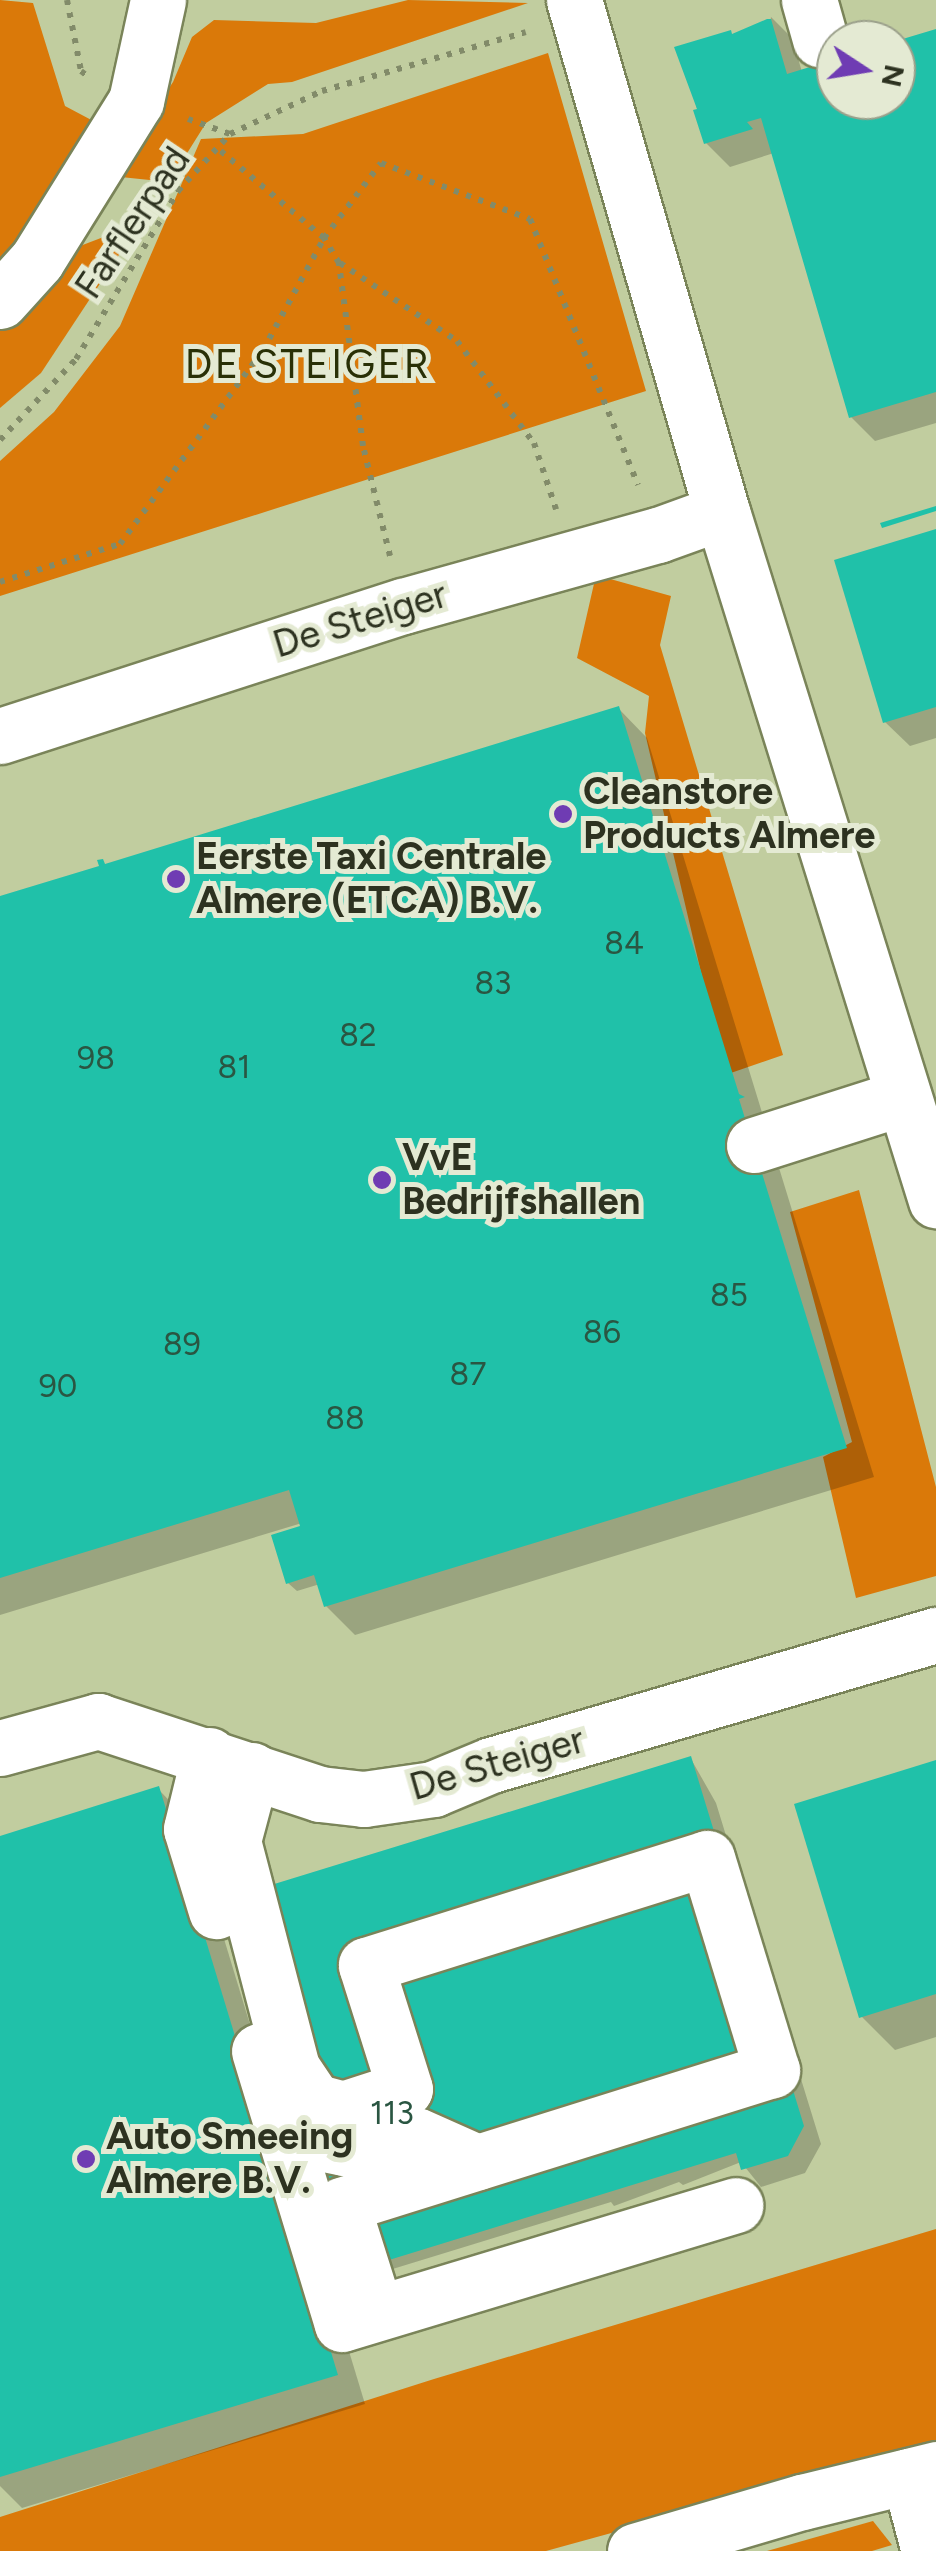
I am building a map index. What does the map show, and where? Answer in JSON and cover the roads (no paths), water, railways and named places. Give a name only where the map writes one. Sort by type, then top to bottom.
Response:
[{"type":"street","points":[[0,300],[37,260],[136,101],[158,0]]},
{"type":"street","points":[[576,8],[722,512],[936,1200]]},
{"type":"street","name":"De Steiger","points":[[0,736],[403,606],[658,535],[722,512]]},
{"type":"street","points":[[754,1145],[904,1097]]},
{"type":"street","name":"De Steiger","points":[[0,1748],[98,1721],[320,1794],[349,1798],[432,1789],[491,1766],[936,1635]]},
{"type":"street","points":[[230,1763],[191,1829],[276,2110],[359,2318]]},
{"type":"street","points":[[230,1763],[233,1841],[292,2068],[302,2088],[328,2108],[344,2108],[405,2089],[366,1965],[706,1858],[772,2070],[342,2204],[359,2318]]},
{"type":"street","points":[[276,2110],[298,2133],[320,2143],[344,2148],[416,2135],[477,2162]]},
{"type":"street","points":[[359,2318],[735,2205]]},
{"type":"street","points":[[635,2551],[923,2473],[929,2551]]},
{"type":"place","name":"Cleanstore Products Almere","points":[[563,814]]},
{"type":"place","name":"Eerste Taxi Centrale Almere (ETCA) B.V.","points":[[176,879]]},
{"type":"place","name":"VvE Bedrijfshallen","points":[[382,1180]]},
{"type":"place","name":"Auto Smeeing Almere B.V.","points":[[86,2159]]},
{"type":"district","name":"DE STEIGER","points":[[308,364]]}]
